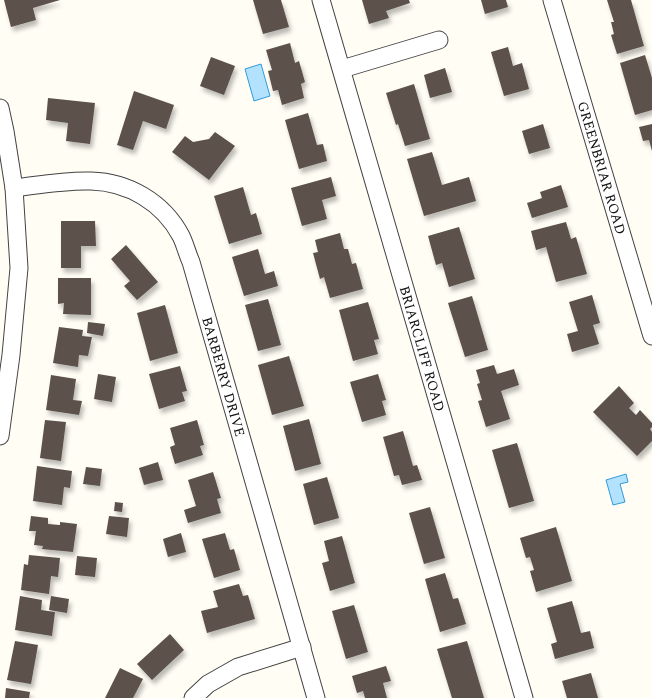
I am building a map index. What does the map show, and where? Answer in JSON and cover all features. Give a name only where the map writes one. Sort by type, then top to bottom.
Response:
[{"type":"street","name":"BRIARCLIFF ROAD","points":[[321,0],[524,698]]},
{"type":"street","name":"GREENBRIAR ROAD","points":[[552,0],[652,336]]},
{"type":"street","points":[[342,69],[439,40]]},
{"type":"street","points":[[0,108],[14,188],[19,268],[11,355],[0,436]]},
{"type":"street","name":"BARBERRY DRIVE","points":[[14,188],[91,181],[129,188],[149,199],[169,217],[181,236],[191,262],[316,698]]},
{"type":"street","points":[[193,698],[208,684],[238,667],[302,647]]},
{"type":"water","points":[[261,64],[270,96],[254,101],[245,69]]},
{"type":"water","points":[[626,474],[628,482],[620,484],[625,502],[613,505],[606,480]]},
{"type":"building","points":[[4,0],[60,0],[33,8],[36,20],[11,27]]},
{"type":"building","points":[[253,0],[281,0],[289,27],[263,34]]},
{"type":"building","points":[[362,0],[409,0],[410,3],[386,11],[389,18],[369,24]]},
{"type":"building","points":[[481,0],[506,0],[508,7],[485,14]]},
{"type":"building","points":[[607,0],[631,0],[644,46],[617,54],[611,35],[614,34],[611,22],[614,22]]},
{"type":"building","points":[[290,43],[295,63],[299,61],[305,82],[301,84],[304,98],[282,105],[278,90],[273,91],[268,71],[272,70],[266,50]]},
{"type":"building","points":[[508,47],[513,66],[522,63],[529,89],[504,96],[491,52]]},
{"type":"building","points":[[645,55],[652,78],[652,110],[635,115],[620,63]]},
{"type":"building","points":[[211,57],[235,66],[224,95],[200,86]]},
{"type":"building","points":[[445,68],[452,92],[430,98],[424,75]]},
{"type":"building","points":[[414,84],[430,139],[405,146],[398,124],[396,125],[386,93]]},
{"type":"building","points":[[134,91],[174,105],[166,129],[143,121],[133,150],[117,145]]},
{"type":"building","points":[[48,98],[95,103],[90,144],[66,141],[68,123],[46,120]]},
{"type":"building","points":[[308,113],[317,145],[323,144],[327,161],[299,169],[285,120]]},
{"type":"building","points":[[543,124],[550,148],[529,154],[522,131]]},
{"type":"building","points":[[652,124],[652,151],[649,140],[643,141],[639,127]]},
{"type":"building","points":[[215,132],[235,146],[209,180],[172,152],[185,136],[193,142],[209,139]]},
{"type":"building","points":[[432,152],[442,185],[469,177],[476,201],[424,216],[407,159]]},
{"type":"building","points":[[331,177],[336,196],[322,200],[327,219],[302,226],[291,188]]},
{"type":"building","points":[[561,185],[568,207],[532,218],[527,203],[542,198],[540,192]]},
{"type":"building","points":[[243,187],[251,215],[256,213],[262,234],[229,244],[214,196]]},
{"type":"building","points":[[61,221],[95,221],[96,246],[81,246],[81,268],[61,268]]},
{"type":"building","points":[[566,222],[571,239],[576,237],[587,274],[556,282],[546,247],[536,250],[531,231]]},
{"type":"building","points":[[459,227],[475,279],[449,287],[442,263],[436,265],[428,236]]},
{"type":"building","points":[[340,233],[344,249],[348,249],[352,264],[356,263],[363,289],[330,298],[324,277],[320,279],[313,253],[318,252],[315,240]]},
{"type":"building","points":[[126,245],[158,282],[137,300],[124,286],[130,281],[111,259]]},
{"type":"building","points":[[258,249],[265,274],[274,271],[278,286],[244,296],[232,257]]},
{"type":"building","points":[[58,278],[91,278],[91,315],[63,314],[64,303],[58,304]]},
{"type":"building","points":[[592,295],[600,323],[593,325],[599,344],[572,352],[567,334],[578,331],[569,302]]},
{"type":"building","points":[[472,296],[488,350],[465,357],[448,303]]},
{"type":"building","points":[[268,299],[281,345],[258,351],[245,305]]},
{"type":"building","points":[[368,302],[379,339],[374,340],[378,354],[353,361],[339,310]]},
{"type":"building","points":[[165,305],[178,353],[150,361],[137,313]]},
{"type":"building","points":[[88,322],[105,324],[103,336],[87,333]]},
{"type":"building","points":[[59,327],[83,330],[82,336],[92,337],[88,356],[79,355],[78,367],[53,363]]},
{"type":"building","points":[[289,356],[304,406],[272,415],[258,365]]},
{"type":"building","points":[[494,365],[497,374],[514,369],[519,385],[501,391],[510,419],[486,427],[478,401],[482,400],[477,384],[480,383],[476,370]]},
{"type":"building","points":[[180,366],[187,391],[182,392],[185,401],[159,409],[149,374]]},
{"type":"building","points":[[98,374],[116,377],[112,402],[94,399]]},
{"type":"building","points":[[378,374],[386,400],[382,401],[386,415],[362,422],[350,382]]},
{"type":"building","points":[[51,375],[76,379],[73,400],[82,401],[79,415],[46,410]]},
{"type":"building","points":[[619,386],[634,403],[629,408],[636,415],[640,410],[652,423],[652,427],[650,429],[652,432],[652,441],[637,456],[593,412]]},
{"type":"building","points":[[309,419],[321,464],[295,471],[283,426]]},
{"type":"building","points":[[45,420],[66,422],[61,461],[40,458]]},
{"type":"building","points":[[197,420],[204,445],[200,446],[203,455],[175,464],[170,447],[175,445],[170,428]]},
{"type":"building","points":[[403,431],[413,466],[417,465],[422,480],[402,485],[399,475],[394,476],[383,437]]},
{"type":"building","points":[[517,443],[534,501],[509,508],[492,450]]},
{"type":"building","points":[[158,462],[163,480],[144,485],[139,468]]},
{"type":"building","points":[[37,466],[72,471],[70,488],[64,487],[62,505],[33,501]]},
{"type":"building","points":[[86,467],[102,469],[100,486],[83,484]]},
{"type":"building","points":[[213,472],[221,498],[217,499],[221,513],[188,523],[184,510],[196,506],[188,480]]},
{"type":"building","points":[[327,477],[339,518],[314,525],[303,484]]},
{"type":"building","points":[[115,502],[123,503],[122,512],[114,511]]},
{"type":"building","points":[[430,507],[445,558],[424,564],[409,513]]},
{"type":"building","points":[[31,516],[48,518],[48,524],[60,525],[60,522],[77,524],[73,552],[42,549],[43,546],[34,545],[36,531],[29,531]]},
{"type":"building","points":[[109,516],[129,518],[127,537],[106,534]]},
{"type":"building","points":[[556,527],[572,581],[536,592],[530,571],[534,570],[530,557],[526,558],[520,538]]},
{"type":"building","points":[[181,533],[186,552],[168,557],[163,539]]},
{"type":"building","points":[[225,533],[230,550],[234,549],[240,570],[214,578],[202,539]]},
{"type":"building","points":[[342,536],[355,583],[330,591],[322,563],[329,561],[324,541]]},
{"type":"building","points":[[29,555],[60,558],[58,577],[51,576],[49,594],[21,590],[24,564],[28,565]]},
{"type":"building","points":[[77,556],[97,558],[95,577],[75,575]]},
{"type":"building","points":[[445,573],[453,599],[458,598],[466,624],[440,632],[425,579]]},
{"type":"building","points":[[239,584],[243,596],[248,595],[255,619],[207,633],[201,611],[218,607],[213,591]]},
{"type":"building","points":[[20,596],[42,600],[41,610],[55,612],[52,636],[15,630]]},
{"type":"building","points":[[51,596],[69,599],[67,613],[49,610]]},
{"type":"building","points":[[572,601],[581,633],[590,631],[594,648],[555,659],[551,644],[557,642],[547,608]]},
{"type":"building","points":[[354,605],[368,652],[346,659],[332,611]]},
{"type":"building","points":[[170,634],[184,650],[152,680],[137,664]]},
{"type":"building","points":[[15,641],[38,645],[31,684],[7,680]]},
{"type":"building","points":[[467,641],[484,698],[452,698],[437,649]]},
{"type":"building","points":[[386,666],[391,681],[383,683],[387,698],[365,698],[363,691],[357,693],[352,676]]},
{"type":"building","points":[[120,668],[143,679],[133,698],[105,698]]},
{"type":"building","points":[[591,673],[598,698],[567,698],[562,681]]},
{"type":"building","points":[[6,688],[30,692],[29,698],[5,698]]}]
